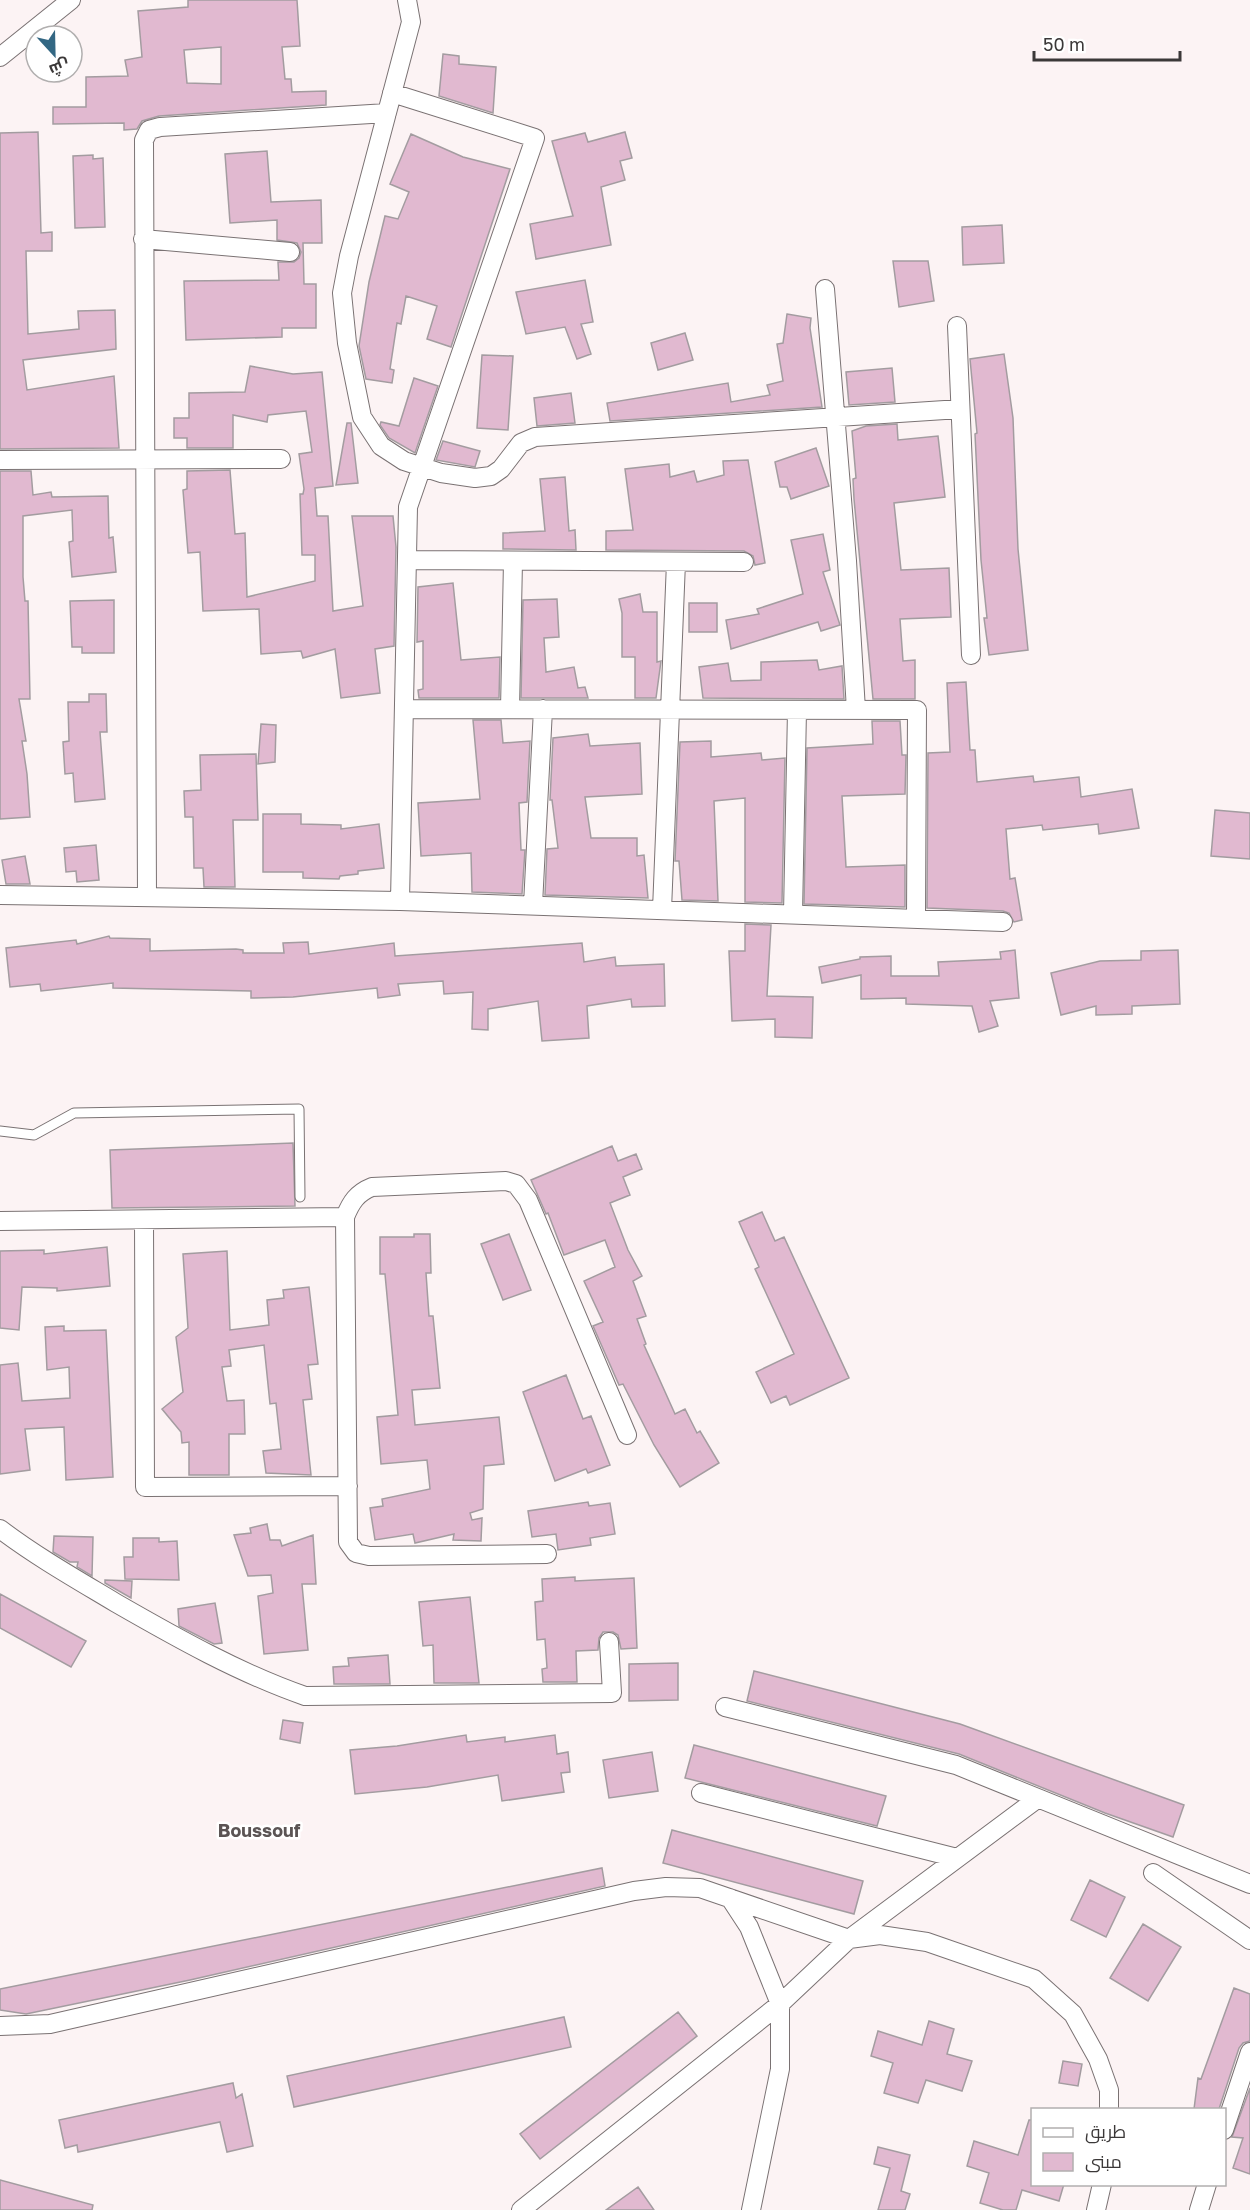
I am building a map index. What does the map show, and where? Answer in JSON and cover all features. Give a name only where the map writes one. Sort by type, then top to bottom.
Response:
[{"type":"street","points":[[0,57],[71,0]]},
{"type":"street","points":[[407,0],[411,22],[349,256],[343,303],[347,343],[362,417],[381,446],[404,460],[422,467],[441,473],[475,478],[491,476],[501,469],[521,443],[535,437],[960,408]]},
{"type":"street","points":[[392,93],[535,138],[408,507],[400,901]]},
{"type":"street","points":[[147,897],[143,460],[144,140],[149,130],[160,127],[387,113]]},
{"type":"street","points":[[143,239],[290,252]]},
{"type":"street","points":[[825,289],[856,710]]},
{"type":"street","points":[[957,326],[971,655]]},
{"type":"street","points":[[0,460],[281,459]]},
{"type":"street","points":[[408,560],[744,562]]},
{"type":"street","points":[[510,709],[513,561]]},
{"type":"street","points":[[662,910],[668,710],[676,562]]},
{"type":"street","points":[[404,709],[917,710],[916,919]]},
{"type":"street","points":[[533,905],[543,709]]},
{"type":"street","points":[[793,914],[797,710]]},
{"type":"street","points":[[0,895],[400,901],[1003,922]]},
{"type":"street","points":[[547,1554],[369,1556],[356,1553],[348,1542],[345,1217],[350,1204],[359,1192],[372,1187],[506,1181],[516,1184],[528,1200],[627,1435]]},
{"type":"street","points":[[0,1221],[345,1217]]},
{"type":"street","points":[[144,1220],[145,1486],[348,1486]]},
{"type":"street","points":[[0,1529],[32,1553],[162,1629],[269,1684],[304,1696],[612,1693],[609,1642]]},
{"type":"street","points":[[725,1707],[956,1765],[1250,1884]]},
{"type":"street","points":[[701,1793],[957,1858]]},
{"type":"street","points":[[521,2210],[780,2004],[849,1939],[1037,1799]]},
{"type":"street","points":[[1153,1873],[1250,1940]]},
{"type":"street","points":[[0,2026],[50,2024],[634,1892],[666,1887],[700,1888],[849,1939],[880,1935],[927,1942],[1034,1979],[1073,2014],[1098,2059],[1109,2090],[1109,2108]]},
{"type":"street","points":[[730,1898],[749,1927],[780,2004],[780,2069],[751,2210]]},
{"type":"street","points":[[1226,2124],[1250,2052]]},
{"type":"street","points":[[1096,2210],[1102,2186]]},
{"type":"street","points":[[1199,2210],[1206,2186]]},
{"type":"lane","points":[[0,1131],[34,1135],[74,1113],[299,1109],[300,1197]]},
{"type":"building","points":[[188,0],[297,0],[300,46],[282,47],[285,79],[291,79],[292,92],[326,91],[326,105],[159,116],[142,121],[137,129],[124,130],[124,123],[53,124],[53,107],[86,107],[86,77],[128,76],[125,60],[142,57],[138,11],[188,7]],"holes":[[[221,47],[221,84],[187,83],[184,50]]]},
{"type":"building","points":[[443,54],[459,56],[459,64],[496,67],[493,113],[439,96]]},
{"type":"building","points":[[38,132],[41,233],[52,232],[52,251],[26,251],[28,334],[79,329],[78,311],[115,310],[116,349],[23,360],[27,390],[114,376],[119,448],[0,449],[0,133]]},
{"type":"building","points":[[625,132],[632,158],[620,161],[625,180],[601,187],[611,245],[536,259],[530,224],[573,216],[552,141],[585,133],[588,142]]},
{"type":"building","points":[[411,134],[463,157],[510,169],[451,347],[427,339],[437,306],[406,296],[401,324],[397,323],[390,369],[394,370],[392,383],[366,379],[359,346],[369,282],[385,216],[398,219],[409,192],[390,184]]},
{"type":"building","points":[[267,151],[271,202],[321,200],[322,243],[303,243],[304,284],[316,284],[316,328],[282,328],[282,337],[186,340],[184,281],[279,280],[278,262],[294,262],[299,258],[301,252],[297,243],[277,240],[277,220],[230,223],[225,154]]},
{"type":"building","points":[[93,155],[93,159],[103,158],[105,227],[75,228],[73,156]]},
{"type":"building","points":[[1002,225],[1004,263],[963,265],[962,227]]},
{"type":"building","points":[[893,261],[928,261],[934,301],[899,307]]},
{"type":"building","points":[[585,280],[593,322],[581,324],[591,354],[577,359],[565,327],[526,334],[516,292]]},
{"type":"building","points":[[787,314],[811,318],[810,328],[822,407],[610,421],[607,403],[728,383],[731,402],[770,395],[767,385],[783,381],[777,344],[783,343]]},
{"type":"building","points":[[685,333],[693,360],[658,370],[651,343]]},
{"type":"building","points":[[1004,354],[1013,418],[1018,549],[1028,650],[989,655],[984,618],[987,618],[981,560],[975,434],[977,433],[970,359]]},
{"type":"building","points":[[482,355],[513,356],[508,430],[477,428]]},
{"type":"building","points":[[250,366],[293,374],[322,372],[333,486],[315,488],[317,516],[328,516],[333,611],[363,606],[352,516],[393,516],[396,547],[394,646],[375,649],[380,693],[341,698],[335,649],[303,658],[301,651],[261,654],[259,609],[203,611],[200,552],[188,553],[183,490],[187,489],[187,471],[230,470],[235,534],[245,533],[247,597],[315,581],[315,555],[302,555],[300,494],[303,494],[304,489],[299,454],[312,452],[306,411],[268,415],[267,422],[233,415],[233,448],[187,448],[187,438],[174,438],[174,418],[189,418],[189,393],[245,392]]},
{"type":"building","points":[[892,368],[895,402],[849,405],[846,372]]},
{"type":"building","points":[[414,378],[438,386],[415,453],[389,438],[380,425],[381,422],[399,426]]},
{"type":"building","points":[[571,393],[575,423],[537,426],[534,398]]},
{"type":"building","points":[[347,423],[351,423],[358,483],[336,485]]},
{"type":"building","points":[[897,424],[898,440],[938,436],[945,497],[894,503],[901,570],[949,568],[951,617],[900,619],[903,661],[915,660],[915,699],[873,699],[854,499],[853,479],[856,478],[852,431],[866,426]]},
{"type":"building","points":[[443,441],[480,451],[475,467],[436,460]]},
{"type":"building","points":[[816,448],[829,486],[791,499],[787,487],[780,487],[775,462]]},
{"type":"building","points":[[748,460],[765,563],[755,565],[753,556],[744,551],[606,550],[606,531],[633,530],[625,469],[669,464],[670,477],[694,471],[697,482],[724,475],[723,461]]},
{"type":"building","points":[[0,471],[31,471],[33,495],[51,492],[52,497],[108,496],[109,538],[113,537],[116,572],[72,577],[69,542],[73,541],[72,510],[23,516],[23,577],[25,601],[28,601],[30,699],[19,699],[26,741],[22,741],[30,817],[0,819]]},
{"type":"building","points":[[565,477],[569,531],[575,530],[576,550],[503,549],[503,533],[545,531],[540,479]]},
{"type":"building","points":[[823,534],[830,570],[823,572],[840,625],[821,631],[818,622],[731,649],[726,620],[759,614],[757,609],[803,594],[791,540]]},
{"type":"building","points":[[453,583],[461,660],[500,657],[499,698],[419,698],[418,690],[423,689],[423,641],[417,642],[418,587]]},
{"type":"building","points":[[640,594],[643,612],[657,612],[657,662],[661,661],[656,698],[635,698],[635,657],[622,657],[622,613],[619,599]]},
{"type":"building","points":[[557,599],[559,637],[544,638],[546,672],[574,667],[578,688],[585,687],[588,698],[521,698],[523,600]]},
{"type":"building","points":[[114,600],[114,653],[82,653],[82,647],[72,647],[70,601]]},
{"type":"building","points":[[689,603],[717,603],[717,632],[689,632]]},
{"type":"building","points":[[817,660],[819,670],[842,666],[844,699],[703,698],[699,667],[728,663],[731,681],[761,680],[761,662]]},
{"type":"building","points":[[966,682],[970,750],[975,750],[977,782],[1033,776],[1034,782],[1079,777],[1081,797],[1132,789],[1139,828],[1099,834],[1098,824],[1043,830],[1042,825],[1006,829],[1010,879],[1015,878],[1022,920],[1014,922],[1009,913],[1003,911],[927,908],[928,753],[950,752],[947,683]]},
{"type":"building","points":[[89,694],[106,694],[107,732],[100,732],[105,799],[75,802],[73,773],[65,774],[63,742],[69,741],[68,702],[89,702]]},
{"type":"building","points":[[473,720],[501,720],[503,743],[530,741],[527,802],[519,803],[521,850],[525,850],[522,894],[472,892],[471,853],[421,856],[418,803],[480,799]]},
{"type":"building","points":[[872,721],[900,721],[902,755],[906,755],[905,794],[842,796],[846,867],[905,865],[905,907],[804,904],[807,748],[873,744]]},
{"type":"building","points":[[261,724],[276,725],[275,762],[258,764]]},
{"type":"building","points":[[588,734],[590,746],[640,743],[642,794],[585,797],[591,838],[637,838],[637,856],[644,855],[648,898],[545,895],[547,849],[558,848],[552,800],[550,800],[553,738]]},
{"type":"building","points":[[711,741],[711,757],[761,753],[762,760],[785,758],[782,903],[745,902],[745,798],[714,801],[718,901],[682,900],[679,861],[675,861],[680,742]]},
{"type":"building","points":[[256,754],[258,820],[233,820],[235,887],[204,887],[203,868],[194,868],[193,817],[185,817],[184,791],[201,790],[200,755]]},
{"type":"building","points":[[1215,810],[1250,813],[1250,859],[1211,856]]},
{"type":"building","points":[[263,814],[301,814],[301,824],[341,825],[341,829],[379,824],[384,868],[358,871],[358,874],[340,876],[339,879],[303,878],[303,872],[263,872]]},
{"type":"building","points":[[96,845],[99,880],[77,882],[76,871],[66,872],[64,848]]},
{"type":"building","points":[[25,856],[30,884],[6,884],[2,860]]},
{"type":"building","points":[[745,924],[771,925],[767,996],[813,997],[812,1038],[775,1037],[775,1019],[732,1021],[729,951],[745,951]]},
{"type":"building","points":[[109,936],[110,938],[150,939],[150,951],[236,949],[243,950],[243,953],[284,953],[283,943],[308,942],[309,954],[394,943],[395,956],[582,943],[584,962],[615,957],[616,966],[664,964],[665,1006],[632,1007],[631,999],[587,1006],[589,1038],[542,1041],[538,1001],[488,1009],[488,1030],[472,1029],[473,992],[444,994],[443,981],[398,984],[400,995],[378,998],[377,988],[293,997],[251,998],[251,991],[113,988],[113,983],[41,991],[40,984],[10,987],[6,948],[76,940],[77,944]]},
{"type":"building","points":[[1015,950],[1019,998],[990,1001],[998,1026],[979,1032],[972,1006],[906,1004],[906,998],[861,999],[861,975],[822,983],[819,967],[860,959],[860,957],[891,956],[891,976],[939,976],[938,962],[1001,959],[1000,952]]},
{"type":"building","points":[[1178,950],[1180,1004],[1132,1006],[1132,1014],[1096,1015],[1096,1006],[1061,1015],[1051,973],[1100,961],[1141,960],[1141,951]]},
{"type":"building","points":[[293,1143],[295,1206],[112,1208],[110,1150]]},
{"type":"building","points":[[612,1146],[618,1161],[636,1154],[642,1169],[623,1177],[630,1195],[610,1203],[628,1250],[642,1276],[633,1281],[646,1316],[637,1319],[646,1344],[644,1345],[675,1414],[685,1409],[697,1433],[700,1431],[719,1463],[680,1487],[654,1445],[623,1384],[619,1385],[593,1326],[603,1322],[584,1281],[615,1267],[605,1240],[564,1255],[548,1213],[546,1214],[531,1180]]},
{"type":"building","points":[[762,1212],[775,1241],[784,1237],[849,1378],[790,1405],[786,1396],[771,1403],[756,1372],[794,1354],[755,1269],[759,1267],[739,1222]]},
{"type":"building","points":[[414,1234],[430,1234],[431,1273],[426,1273],[429,1316],[433,1316],[440,1388],[412,1390],[415,1425],[499,1417],[504,1464],[484,1466],[483,1509],[470,1513],[472,1520],[482,1518],[481,1541],[453,1540],[454,1534],[415,1543],[413,1534],[375,1540],[370,1508],[383,1506],[382,1499],[430,1489],[427,1460],[381,1464],[377,1417],[398,1415],[385,1274],[380,1274],[380,1237],[414,1237]]},
{"type":"building","points":[[509,1234],[531,1290],[503,1300],[481,1244]]},
{"type":"building","points":[[107,1247],[110,1286],[57,1291],[57,1288],[22,1287],[19,1330],[0,1328],[0,1251],[44,1250],[44,1254]]},
{"type":"building","points":[[227,1251],[230,1330],[269,1325],[267,1300],[284,1298],[283,1290],[309,1287],[318,1364],[308,1365],[312,1399],[303,1400],[311,1475],[266,1473],[263,1451],[281,1449],[276,1403],[270,1404],[264,1345],[229,1350],[231,1366],[222,1367],[227,1401],[244,1400],[245,1434],[229,1434],[229,1475],[189,1475],[189,1442],[182,1443],[181,1432],[162,1409],[183,1392],[176,1337],[188,1328],[183,1254]]},
{"type":"building","points":[[64,1326],[64,1331],[106,1330],[113,1477],[66,1480],[64,1427],[25,1429],[30,1470],[0,1474],[0,1365],[18,1363],[22,1401],[70,1398],[69,1367],[47,1370],[45,1327]]},
{"type":"building","points":[[566,1375],[583,1419],[591,1416],[610,1465],[588,1473],[586,1469],[555,1481],[523,1392]]},
{"type":"building","points":[[588,1502],[589,1506],[610,1503],[615,1534],[590,1538],[591,1545],[558,1550],[556,1534],[532,1537],[528,1511]]},
{"type":"building","points":[[267,1524],[270,1540],[280,1540],[282,1546],[313,1535],[316,1584],[302,1584],[308,1650],[264,1654],[258,1596],[273,1593],[271,1575],[248,1576],[234,1535],[251,1533],[250,1528]]},
{"type":"building","points":[[54,1536],[93,1537],[92,1576],[77,1567],[78,1562],[70,1562],[53,1552]]},
{"type":"building","points":[[133,1538],[159,1538],[159,1542],[177,1541],[179,1580],[125,1579],[124,1557],[133,1557]]},
{"type":"building","points":[[575,1577],[575,1581],[634,1578],[637,1648],[621,1649],[618,1635],[613,1632],[603,1632],[599,1638],[598,1650],[576,1651],[577,1682],[543,1682],[542,1669],[547,1668],[545,1639],[537,1640],[535,1602],[543,1601],[542,1579]]},
{"type":"building","points":[[105,1580],[132,1581],[131,1598],[105,1583]]},
{"type":"building","points":[[0,1594],[86,1641],[71,1667],[0,1628]]},
{"type":"building","points":[[470,1597],[479,1683],[434,1683],[433,1645],[423,1646],[419,1602]]},
{"type":"building","points":[[215,1603],[222,1643],[214,1644],[179,1626],[178,1609]]},
{"type":"building","points":[[388,1655],[390,1684],[334,1684],[333,1667],[349,1666],[348,1658]]},
{"type":"building","points":[[678,1663],[678,1700],[629,1701],[629,1664]]},
{"type":"building","points":[[754,1671],[960,1724],[1184,1805],[1173,1837],[1105,1813],[959,1754],[747,1701]]},
{"type":"building","points":[[283,1720],[303,1723],[300,1743],[280,1739]]},
{"type":"building","points":[[466,1735],[467,1742],[505,1737],[505,1742],[555,1735],[557,1754],[568,1752],[570,1772],[561,1773],[564,1792],[502,1801],[498,1775],[427,1787],[355,1794],[350,1750],[397,1746]]},
{"type":"building","points":[[694,1745],[886,1796],[877,1826],[685,1778]]},
{"type":"building","points":[[652,1752],[658,1791],[609,1798],[603,1760]]},
{"type":"building","points":[[672,1830],[863,1881],[854,1914],[663,1863]]},
{"type":"building","points":[[602,1868],[605,1886],[190,1980],[26,2014],[0,2010],[0,1989]]},
{"type":"building","points":[[1090,1880],[1125,1897],[1106,1937],[1071,1920]]},
{"type":"building","points":[[1143,1924],[1181,1947],[1148,2001],[1110,1978]]},
{"type":"building","points":[[1234,1988],[1250,1994],[1250,2041],[1243,2043],[1239,2048],[1219,2108],[1194,2108],[1198,2078],[1201,2079]]},
{"type":"building","points":[[678,2012],[697,2036],[540,2159],[520,2134]]},
{"type":"building","points":[[564,2017],[571,2047],[294,2107],[287,2076]]},
{"type":"building","points":[[929,2021],[954,2029],[947,2054],[972,2061],[962,2091],[926,2080],[918,2103],[884,2093],[893,2063],[871,2056],[878,2031],[922,2045]]},
{"type":"building","points":[[1063,2061],[1082,2064],[1078,2086],[1059,2083]]},
{"type":"building","points":[[233,2083],[236,2098],[242,2094],[253,2146],[227,2152],[220,2122],[78,2152],[77,2145],[65,2148],[59,2120]]},
{"type":"building","points":[[1250,2088],[1250,2174],[1233,2168],[1243,2138],[1232,2137]]},
{"type":"building","points":[[1029,2120],[1031,2120],[1031,2186],[1063,2186],[1059,2201],[1022,2190],[1016,2210],[1003,2210],[980,2203],[989,2173],[967,2166],[974,2141],[1018,2155]]},
{"type":"building","points":[[878,2147],[910,2155],[901,2191],[910,2194],[905,2210],[878,2210],[890,2168],[874,2164]]},
{"type":"building","points":[[0,2180],[93,2205],[92,2210],[0,2210]]},
{"type":"building","points":[[638,2187],[654,2210],[606,2210]]},
{"type":"district","name":"Boussouf","points":[[259,1830]]}]
